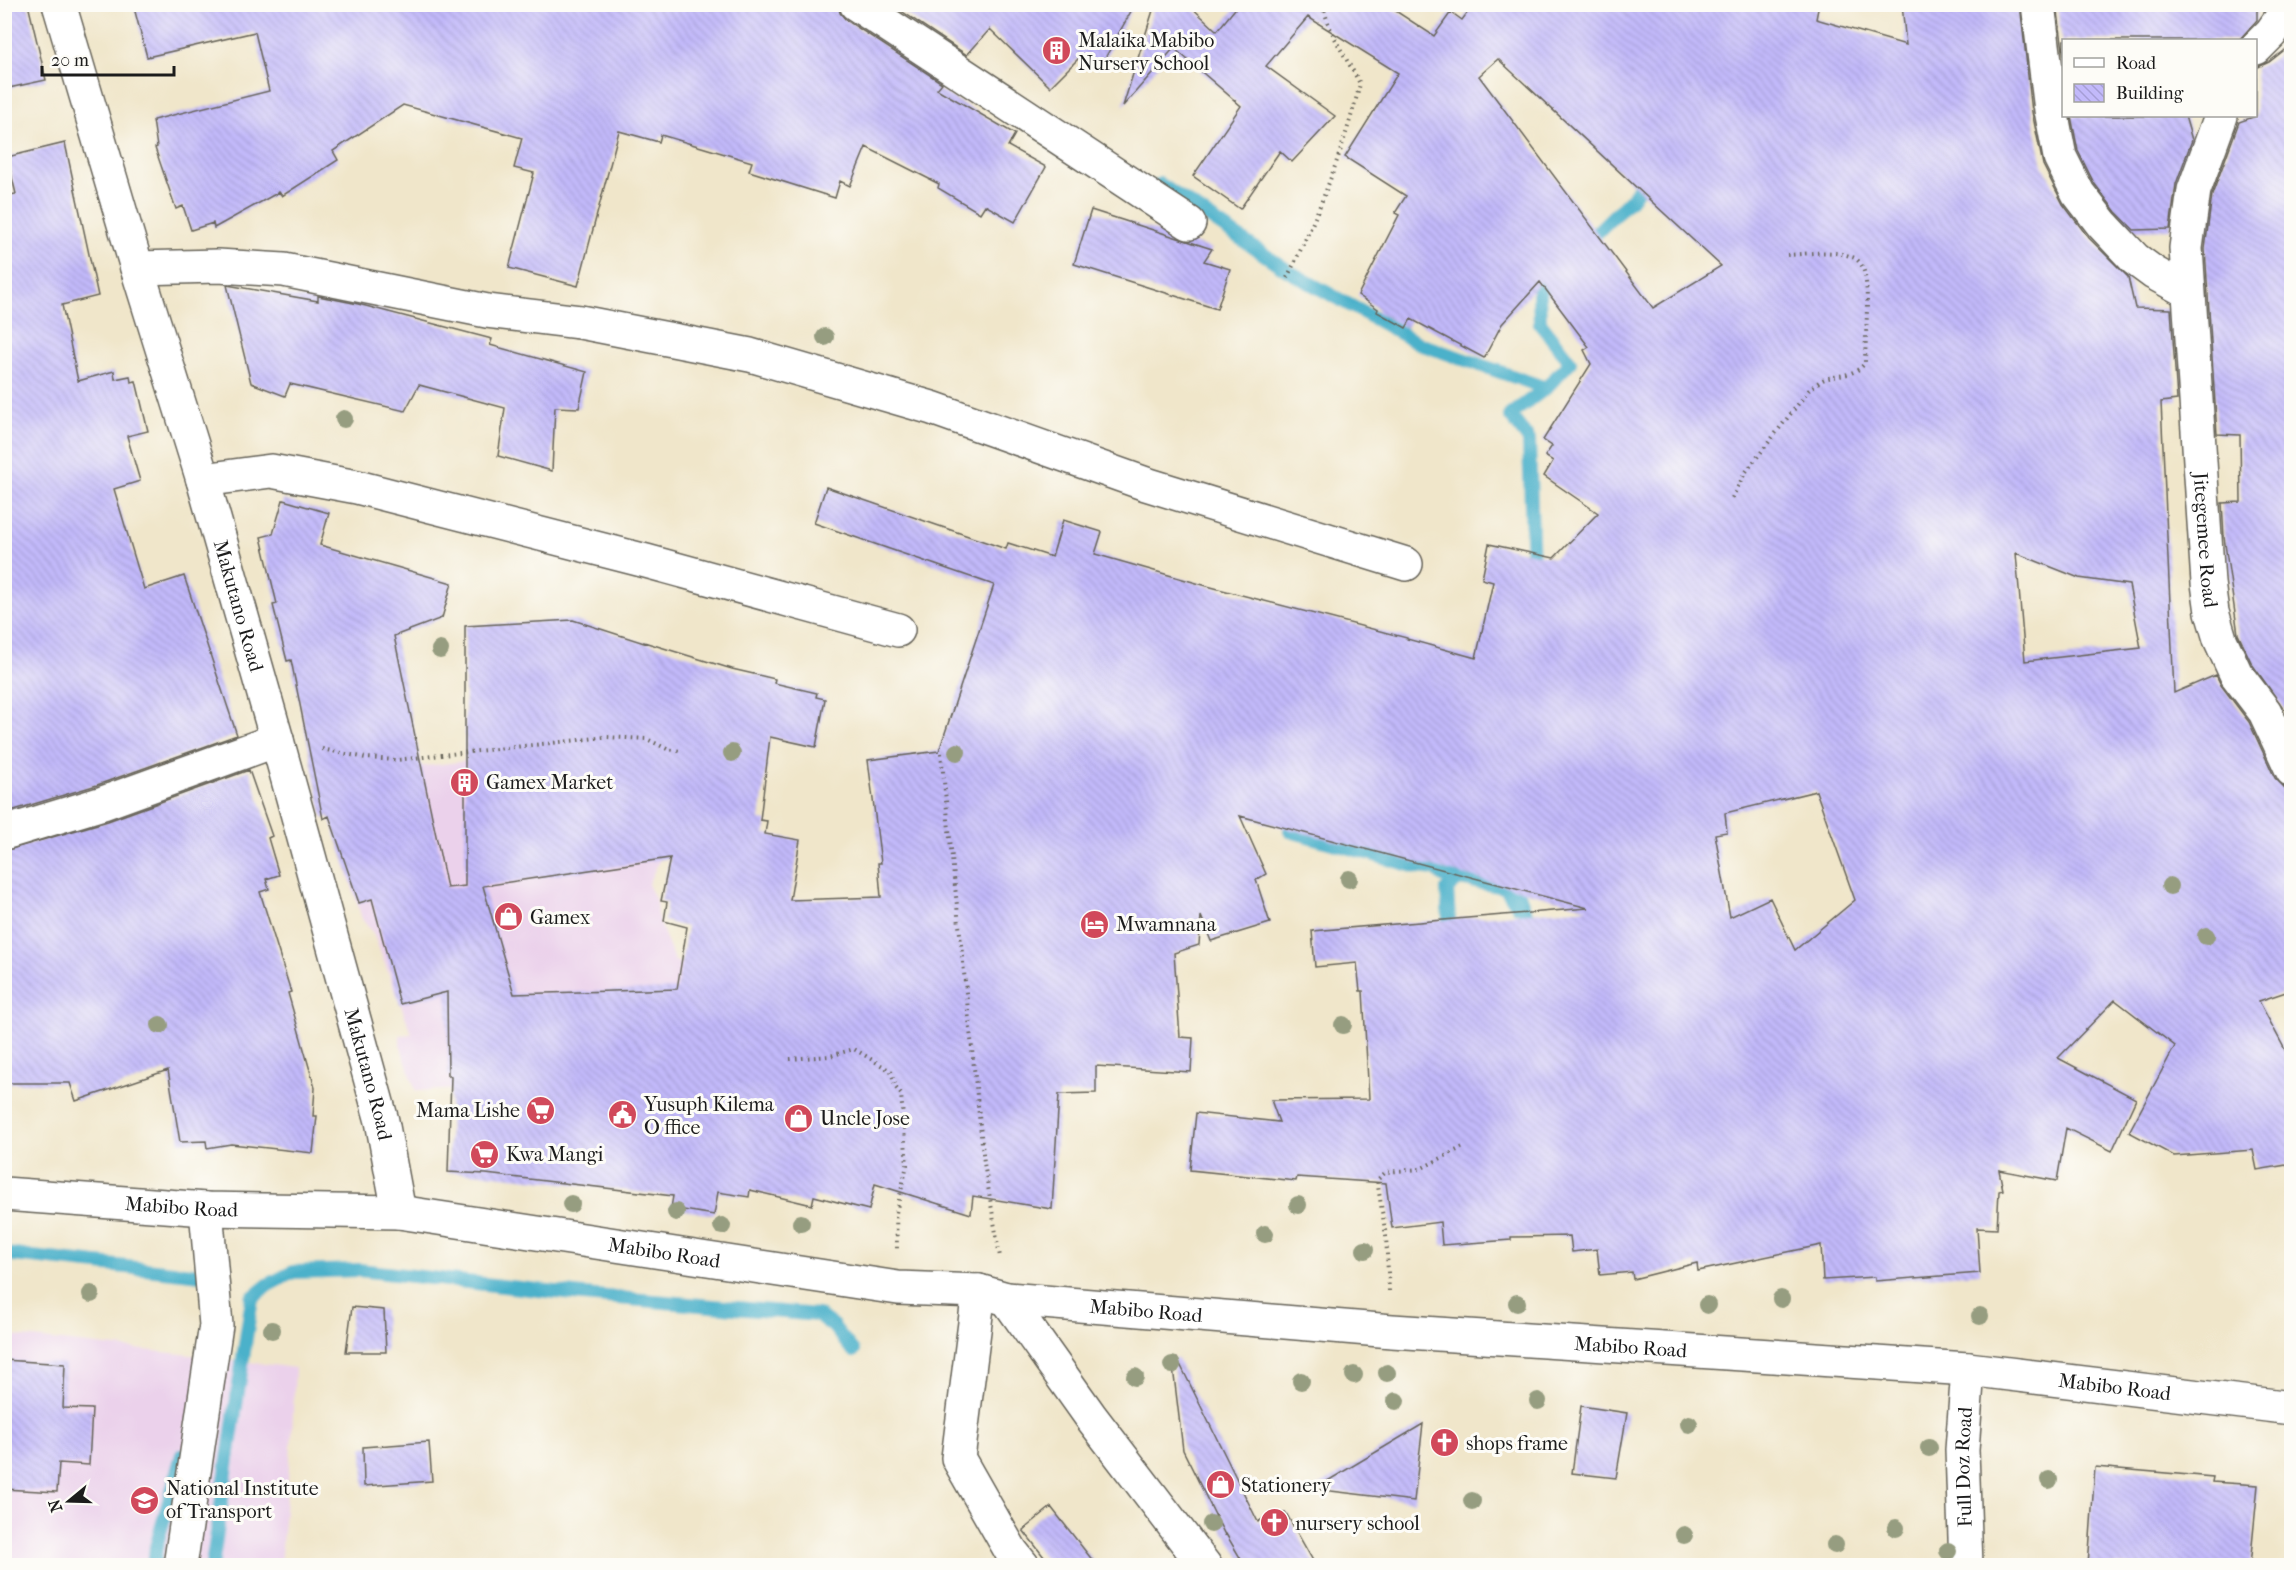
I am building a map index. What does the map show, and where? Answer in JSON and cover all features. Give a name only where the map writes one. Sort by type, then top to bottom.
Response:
[{"type":"street","name":"Makutano Road","points":[[59,4],[203,480],[277,740],[382,1121],[399,1212]]},
{"type":"street","points":[[856,4],[1189,223]]},
{"type":"street","points":[[2038,4],[2051,110],[2060,157],[2078,194],[2135,259],[2154,273],[2187,291]]},
{"type":"street","points":[[2257,47],[2271,33],[2291,4]]},
{"type":"street","name":"Jitegemee Road","points":[[2221,117],[2194,190],[2186,248],[2187,291],[2208,583],[2212,612],[2220,639],[2236,674],[2265,712],[2292,770]]},
{"type":"street","points":[[137,268],[218,266],[284,270],[486,311],[580,322],[750,355],[932,408],[1146,484],[1407,564]]},
{"type":"street","points":[[203,480],[272,471],[357,488],[646,561],[898,630]]},
{"type":"street","points":[[4,833],[103,803],[277,740]]},
{"type":"street","name":"Mabibo Road","points":[[4,1194],[206,1209],[399,1212],[898,1288],[1392,1331],[1968,1369],[2292,1408]]},
{"type":"street","points":[[180,1566],[216,1325],[206,1209]]},
{"type":"street","points":[[993,1295],[958,1458],[1011,1551],[1023,1566]]},
{"type":"street","points":[[993,1295],[1091,1417],[1205,1566]]},
{"type":"street","name":"Full Doz Road","points":[[1966,1566],[1962,1450],[1968,1369]]},
{"type":"path","points":[[1287,278],[1327,192],[1348,130],[1360,84],[1335,39],[1325,17],[1323,4]]},
{"type":"path","points":[[1732,498],[1745,473],[1809,390],[1822,380],[1847,375],[1862,368],[1865,363],[1867,283],[1859,261],[1852,257],[1827,252],[1787,255]]},
{"type":"path","points":[[277,740],[366,758],[396,760],[606,737],[647,739],[667,749],[681,751]]},
{"type":"path","points":[[941,753],[984,1163],[993,1295]]},
{"type":"path","points":[[790,1059],[830,1056],[854,1049],[891,1071],[896,1088],[901,1094],[907,1165],[896,1213],[898,1288]]},
{"type":"path","points":[[1392,1331],[1386,1236],[1377,1180],[1386,1172],[1420,1169],[1465,1146]]},
{"type":"shaded area","name":"Gamex","points":[[615,743],[662,855],[648,884],[656,901],[657,915],[674,960],[706,979],[691,1079],[416,1091],[400,1045],[400,1035],[412,1034],[373,933],[362,919],[319,779]]},
{"type":"shaded area","name":"National Institute of Transport","points":[[5,1335],[295,1368],[292,1435],[280,1565],[5,1566]]},
{"type":"building","points":[[4,4],[28,4],[46,80],[4,89]]},
{"type":"building","points":[[133,4],[838,4],[840,13],[846,20],[942,83],[937,89],[1015,134],[1008,146],[1046,167],[1015,222],[985,205],[980,213],[938,188],[939,184],[866,147],[850,186],[840,181],[835,198],[749,171],[752,162],[661,135],[659,142],[619,131],[578,286],[509,268],[534,173],[514,168],[522,138],[403,105],[333,151],[338,160],[282,196],[279,192],[214,228],[213,223],[191,230],[183,206],[176,209],[155,148],[157,147],[153,120],[269,91],[255,32],[147,57]]},
{"type":"building","points":[[891,4],[1135,4],[1099,69],[1083,54],[1050,87],[990,29],[967,55]]},
{"type":"building","points":[[1155,4],[1188,4],[1217,31],[1239,4],[1385,4],[1434,36],[1451,12],[1462,20],[1474,4],[1819,4],[1816,19],[1906,45],[1902,4],[2020,4],[2032,112],[2043,165],[2063,204],[2088,237],[2128,277],[2135,308],[2171,309],[2177,400],[2161,402],[2174,693],[2216,675],[2249,722],[2275,778],[2284,787],[2292,803],[2292,990],[2259,1001],[2292,1063],[2292,1164],[2257,1170],[2253,1150],[2174,1156],[2129,1132],[2175,1046],[2115,1000],[2058,1058],[2136,1099],[2112,1151],[2066,1128],[2057,1181],[1999,1170],[2003,1190],[1999,1191],[1997,1229],[1977,1228],[1980,1273],[1875,1281],[1875,1277],[1823,1280],[1821,1245],[1698,1271],[1697,1263],[1633,1279],[1632,1272],[1600,1275],[1597,1249],[1572,1252],[1570,1236],[1511,1237],[1511,1240],[1442,1245],[1440,1222],[1392,1228],[1386,1183],[1297,1177],[1296,1181],[1190,1170],[1196,1113],[1279,1122],[1271,1100],[1369,1099],[1363,991],[1360,991],[1357,963],[1315,967],[1312,931],[1588,908],[1240,816],[1266,874],[1256,880],[1270,923],[1211,941],[1201,916],[1199,945],[1174,953],[1180,1037],[1193,1038],[1191,1072],[1096,1066],[1096,1093],[1059,1094],[1052,1209],[973,1196],[971,1214],[875,1184],[869,1210],[814,1196],[812,1205],[750,1190],[749,1197],[718,1192],[714,1215],[671,1208],[673,1196],[486,1174],[448,1172],[451,1076],[448,1076],[447,992],[400,1004],[372,899],[359,903],[329,816],[323,819],[291,660],[287,661],[273,605],[277,604],[261,537],[273,534],[283,500],[329,513],[320,545],[452,583],[442,618],[394,636],[447,888],[465,886],[465,626],[573,620],[732,669],[775,679],[774,683],[817,693],[816,697],[825,699],[816,747],[770,737],[760,820],[767,821],[765,834],[800,840],[790,900],[881,897],[878,863],[881,863],[868,760],[939,751],[994,585],[814,523],[826,487],[1006,549],[1008,543],[1052,557],[1063,520],[1102,532],[1095,554],[1476,658],[1493,582],[1482,579],[1489,544],[1554,558],[1598,513],[1544,476],[1553,461],[1545,456],[1552,446],[1543,440],[1591,364],[1584,350],[1589,347],[1540,282],[1502,324],[1484,358],[1411,319],[1406,328],[1377,312],[1378,309],[1358,295],[1399,215],[1395,213],[1406,196],[1345,157],[1398,73],[1308,17],[1266,66],[1335,116],[1292,162],[1280,151],[1240,209],[1193,176],[1241,106],[1174,48],[1123,106]],"holes":[[[1498,59],[1721,266],[1653,308],[1479,76]],[[2016,553],[2079,578],[2129,585],[2141,648],[2025,661]],[[1816,791],[1855,900],[1795,950],[1770,898],[1730,917],[1715,834],[1727,832],[1725,813]],[[670,858],[661,901],[667,902],[664,921],[687,927],[677,989],[514,994],[483,886]]]},
{"type":"building","points":[[2057,4],[2257,4],[2257,20],[2240,39],[2062,39],[2062,43]]},
{"type":"building","points":[[2292,44],[2292,711],[2284,709],[2252,664],[2238,634],[2224,537],[2222,503],[2241,502],[2240,435],[2217,434],[2205,249],[2212,195],[2239,122],[2257,117],[2257,68],[2269,62]]},
{"type":"building","points":[[2071,117],[2185,117],[2192,140],[2176,184],[2170,229],[2134,230],[2116,212],[2094,183],[2078,151]]},
{"type":"building","points":[[65,143],[98,296],[62,305],[78,381],[114,371],[115,379],[130,376],[131,382],[136,381],[148,431],[127,436],[140,481],[114,489],[144,589],[184,576],[237,735],[97,785],[4,813],[4,196],[16,194],[7,157]]},
{"type":"building","points":[[1091,210],[1212,249],[1204,261],[1230,269],[1217,309],[1074,264]]},
{"type":"building","points":[[227,285],[318,301],[318,296],[358,304],[492,339],[490,345],[587,372],[579,408],[555,407],[552,471],[498,456],[505,408],[419,385],[405,411],[290,384],[285,396],[251,383]]},
{"type":"building","points":[[249,770],[272,836],[268,838],[279,875],[266,879],[269,889],[260,892],[291,992],[288,993],[315,1088],[313,1116],[317,1116],[313,1153],[231,1144],[207,1148],[206,1141],[180,1142],[168,1070],[76,1101],[70,1083],[4,1083],[4,851],[108,821]]},
{"type":"building","points":[[352,1307],[384,1310],[386,1352],[346,1352]]},
{"type":"building","points":[[1177,1358],[1258,1522],[1272,1513],[1286,1513],[1316,1566],[1245,1566],[1225,1535],[1183,1450],[1172,1359]]},
{"type":"building","points":[[4,1360],[65,1364],[63,1408],[92,1409],[89,1465],[59,1463],[57,1492],[4,1489]]},
{"type":"building","points":[[1581,1406],[1627,1413],[1616,1478],[1572,1473]]},
{"type":"building","points":[[1423,1424],[1414,1501],[1314,1489]]},
{"type":"building","points":[[429,1442],[432,1481],[364,1486],[363,1447]]},
{"type":"building","points":[[2095,1467],[2213,1477],[2212,1482],[2258,1485],[2250,1566],[2088,1566]]},
{"type":"building","points":[[1051,1507],[1097,1566],[1051,1566],[1023,1530]]},
{"type":"waterway","points":[[1585,244],[1633,197],[1648,174]]},
{"type":"waterway","points":[[1160,184],[1290,272],[1420,344],[1546,388]]},
{"type":"waterway","points":[[1533,572],[1529,440],[1510,415],[1546,388],[1570,362],[1540,323],[1539,291],[1557,277]]},
{"type":"waterway","points":[[1290,831],[1417,867],[1436,869],[1443,876],[1505,887],[1518,906]]},
{"type":"waterway","points":[[1511,873],[1528,919],[1539,923]]},
{"type":"waterway","points":[[1450,936],[1447,889],[1460,878]]},
{"type":"waterway","points":[[4,1254],[211,1276]]},
{"type":"waterway","points":[[212,1566],[252,1298],[268,1285],[293,1272],[359,1270],[583,1295],[818,1315],[833,1326],[853,1351]]},
{"type":"waterway","points":[[154,1566],[156,1547],[182,1455]]},
{"type":"place","name":"Malaika Mabibo Nursery School","points":[[1057,51]]},
{"type":"place","name":"Gamex Market","points":[[465,782]]},
{"type":"place","name":"Gamex","points":[[509,917]]},
{"type":"place","name":"Mwamnana","points":[[1095,924]]},
{"type":"place","name":"Mama Lishe","points":[[541,1110]]},
{"type":"place","name":"Yusuph Kilema O ffice","points":[[623,1115]]},
{"type":"place","name":"Uncle Jose","points":[[799,1118]]},
{"type":"place","name":"Kwa Mangi","points":[[485,1154]]},
{"type":"place","name":"shops frame","points":[[1445,1443]]},
{"type":"place","name":"Stationery","points":[[1220,1485]]},
{"type":"place","name":"National Institute of Transport","points":[[145,1500]]},
{"type":"place","name":"nursery school","points":[[1274,1523]]}]
